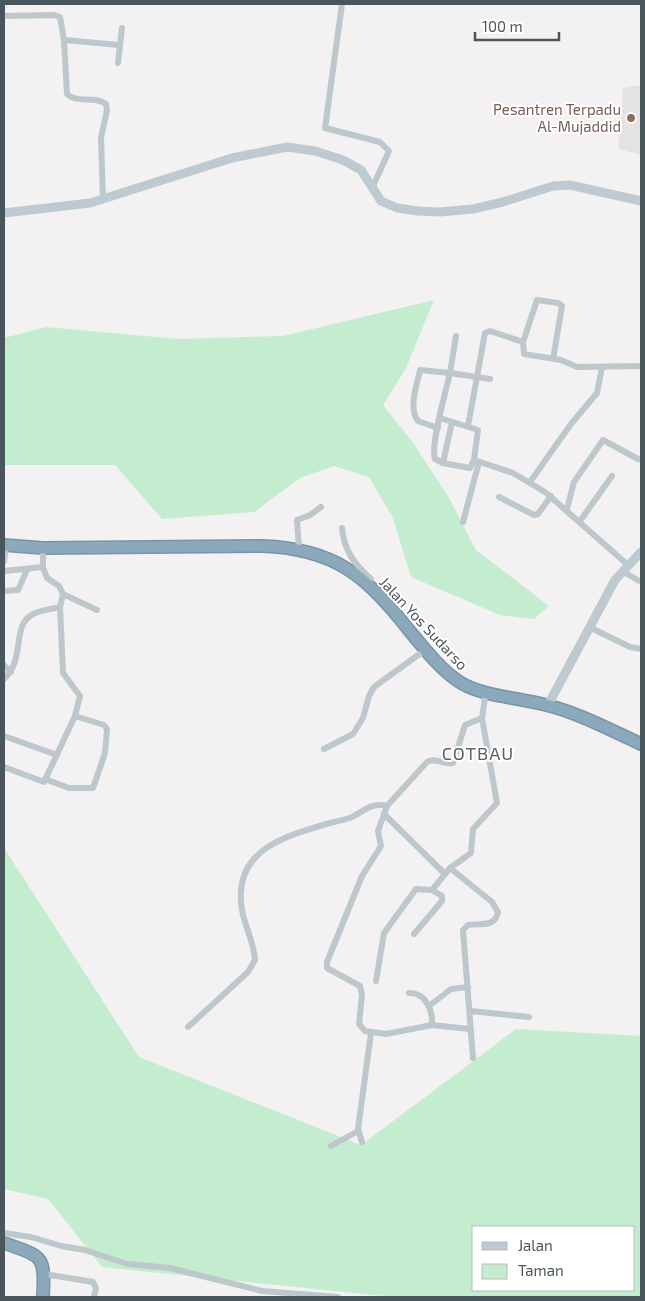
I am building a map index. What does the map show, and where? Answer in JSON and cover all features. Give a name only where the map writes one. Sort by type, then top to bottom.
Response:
[{"type":"highway","name":"Jalan Yos Sudarso","points":[[5,545],[43,548],[263,546],[298,548],[336,561],[368,584],[386,601],[425,650],[459,682],[486,692],[548,705],[641,744]]},
{"type":"highway","points":[[4,1243],[36,1256],[43,1263],[43,1297]]},
{"type":"street","points":[[342,4],[325,128],[380,142],[386,146],[389,151],[373,186]]},
{"type":"street","points":[[4,16],[57,16],[61,20],[68,94],[73,98],[100,100],[107,107],[100,138],[102,200]]},
{"type":"street","points":[[118,63],[122,28]]},
{"type":"street","points":[[64,40],[119,45]]},
{"type":"street","points":[[4,213],[67,208],[102,200],[232,158],[287,147],[315,151],[343,160],[361,170],[373,186],[378,199],[385,204],[397,208],[440,212],[496,204],[560,184],[641,201]]},
{"type":"street","points":[[553,358],[560,304],[536,300],[523,342],[524,354],[553,358],[577,367],[641,366]]},
{"type":"street","points":[[468,426],[476,378],[487,331],[523,342]]},
{"type":"street","points":[[456,336],[434,458],[443,463],[469,468],[476,461]]},
{"type":"street","points":[[530,482],[571,424],[597,393],[602,367]]},
{"type":"street","points":[[438,428],[418,421],[413,411],[420,371],[490,379]]},
{"type":"street","points":[[440,418],[478,430],[476,461],[463,522]]},
{"type":"street","points":[[443,463],[452,422]]},
{"type":"street","points":[[567,509],[574,482],[603,440],[638,459]]},
{"type":"street","points":[[476,461],[530,482],[550,496],[580,521],[641,582]]},
{"type":"street","points":[[580,521],[612,476]]},
{"type":"street","points":[[499,497],[534,515],[538,514],[550,496]]},
{"type":"street","points":[[298,548],[297,520],[310,515],[321,507]]},
{"type":"street","points":[[342,528],[343,542],[347,551],[359,569],[371,579],[368,584]]},
{"type":"street","points":[[4,562],[5,545]]},
{"type":"street","points":[[43,548],[43,567],[46,576],[59,586],[62,594],[60,607],[63,673],[80,696],[75,716],[45,780]]},
{"type":"street","points":[[548,705],[589,627],[625,568],[641,552]]},
{"type":"street","points":[[4,571],[43,567]]},
{"type":"street","points":[[4,591],[18,590],[27,570]]},
{"type":"street","points":[[62,594],[97,610]]},
{"type":"street","points":[[4,679],[11,672],[18,657],[23,623],[34,614],[60,607]]},
{"type":"street","points":[[589,627],[630,647],[641,649]]},
{"type":"street","points":[[324,749],[346,738],[356,730],[363,718],[368,696],[374,687],[425,650]]},
{"type":"street","points":[[4,666],[11,672]]},
{"type":"street","points":[[432,890],[450,868],[471,853],[473,829],[497,803],[482,718],[486,692]]},
{"type":"street","points":[[4,768],[42,782],[45,780],[70,788],[93,788],[105,752],[107,729],[104,725],[75,716]]},
{"type":"street","points":[[470,1028],[432,1025],[386,1034],[364,1031],[359,1024],[362,995],[360,986],[328,969],[326,966],[362,876],[381,846],[378,831],[386,806],[427,762],[434,760],[448,764],[453,763],[465,725],[482,718]]},
{"type":"street","points":[[4,736],[57,755]]},
{"type":"street","points":[[188,1027],[248,972],[255,960],[243,915],[240,891],[244,871],[252,861],[270,845],[291,834],[350,818],[377,804],[386,806]]},
{"type":"street","points":[[384,814],[445,874]]},
{"type":"street","points":[[450,868],[492,902],[498,912],[496,919],[490,924],[472,924],[464,928],[473,1058]]},
{"type":"street","points":[[376,981],[380,942],[387,926],[416,889],[419,887],[432,890],[442,896],[442,901],[414,934]]},
{"type":"street","points":[[429,1006],[451,989],[468,988]]},
{"type":"street","points":[[409,993],[418,994],[429,1006],[432,1025]]},
{"type":"street","points":[[470,1011],[528,1017]]},
{"type":"street","points":[[362,1142],[358,1131],[371,1033]]},
{"type":"street","points":[[331,1146],[358,1131]]},
{"type":"street","points":[[4,1233],[32,1237],[61,1246],[85,1250],[127,1264],[170,1268],[262,1291],[338,1297]]},
{"type":"street","points":[[44,1274],[93,1282],[96,1288],[94,1297]]},
{"type":"shaded area","name":"Pesantren Terpadu Al-Mujaddid","points":[[641,85],[641,155],[618,149],[623,88]]},
{"type":"green space","points":[[434,300],[406,368],[383,405],[414,444],[449,498],[476,550],[549,606],[534,619],[500,615],[411,577],[393,518],[369,477],[334,466],[300,478],[254,512],[162,519],[115,465],[4,465],[4,338],[46,327],[178,339],[283,336]]},
{"type":"green space","points":[[4,848],[139,1057],[361,1145],[516,1029],[641,1036],[641,1297],[393,1297],[102,1267],[48,1199],[4,1189]]},
{"type":"place","name":"Pesantren Terpadu Al-Mujaddid","points":[[631,118]]},
{"type":"district","name":"COTBAU","points":[[478,753]]}]
